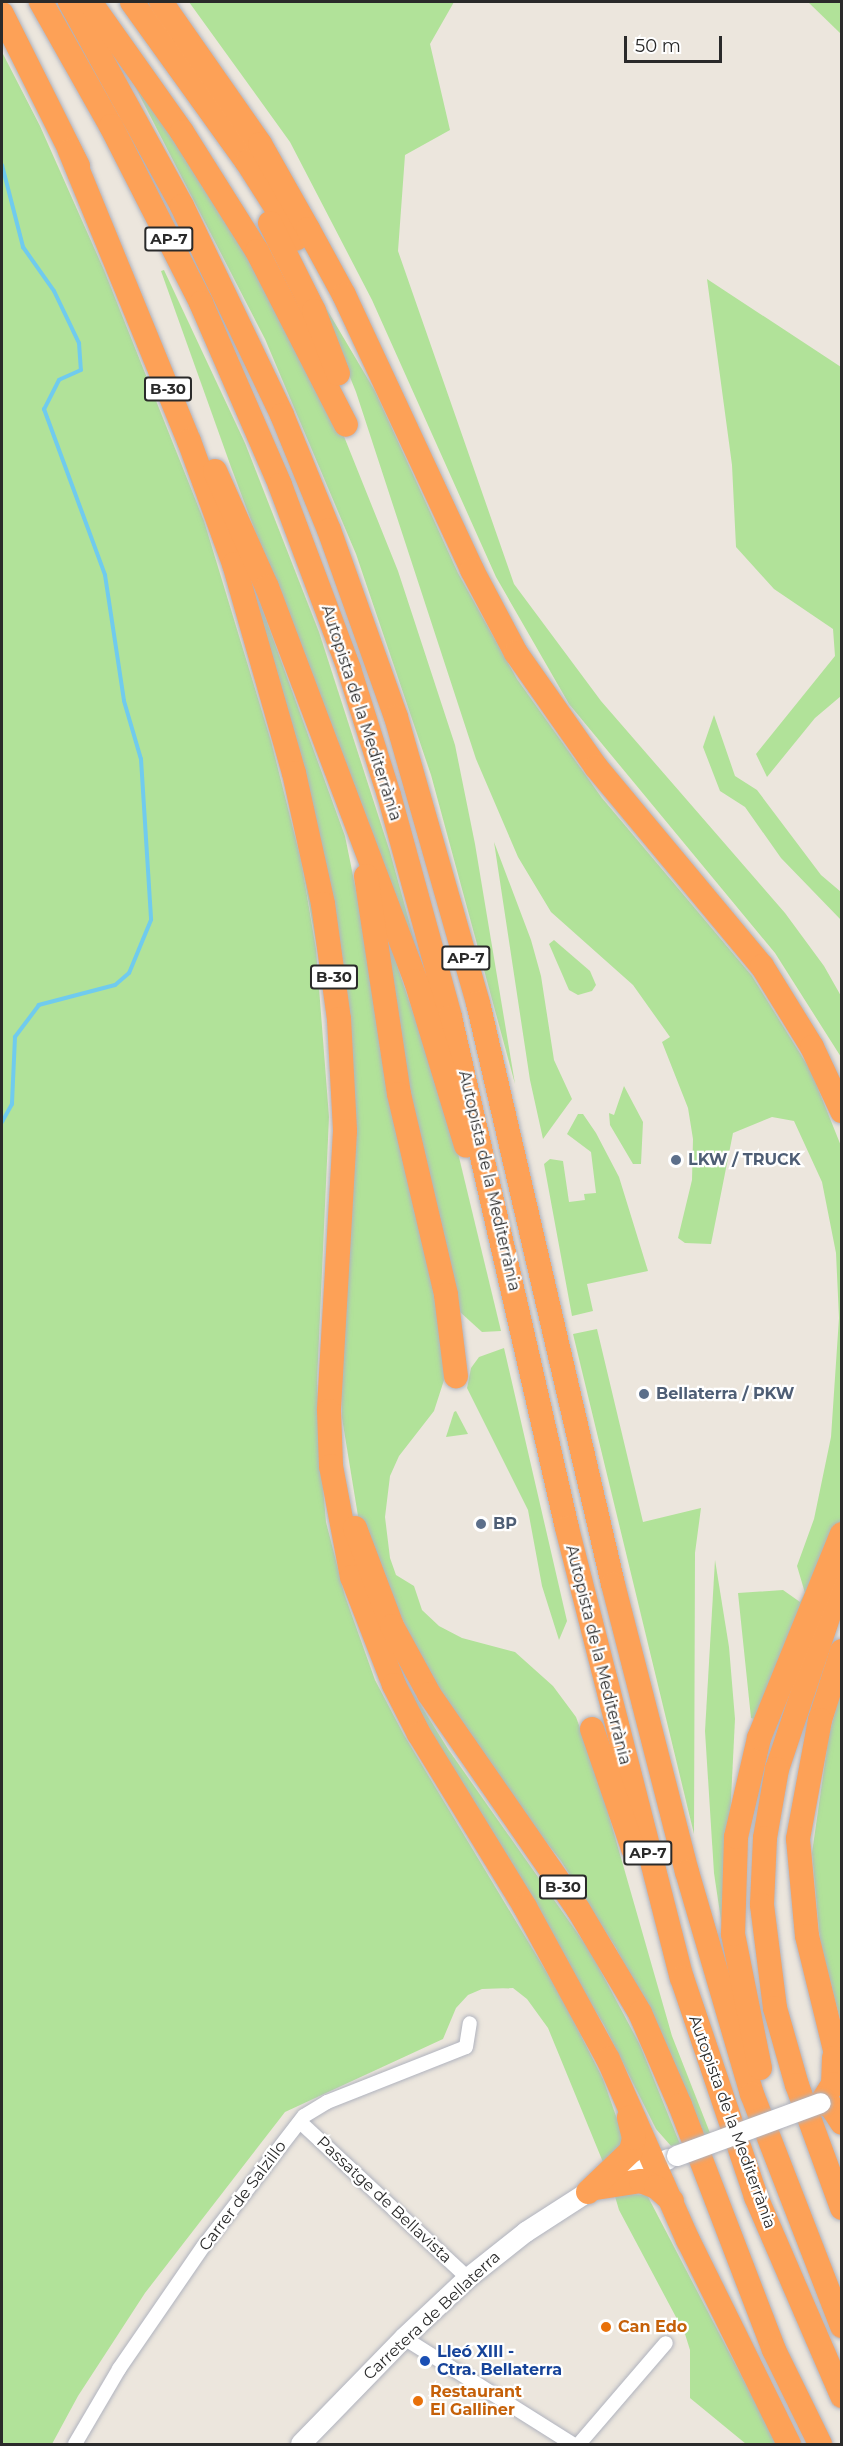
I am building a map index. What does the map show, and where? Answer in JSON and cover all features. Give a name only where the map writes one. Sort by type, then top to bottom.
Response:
[{"type":"highway","name":"Autopista de la Mediterrània","points":[[40,2],[116,136],[201,303],[280,484],[349,669],[389,795],[450,1017],[567,1528],[682,1978],[756,2197],[842,2396]]},
{"type":"highway","name":"Autopista de la Mediterrània","points":[[70,2],[182,206],[268,387],[329,530],[396,717],[478,1003],[613,1584],[687,1872],[752,2094],[842,2326]]},
{"type":"highway","points":[[90,2],[182,132],[257,250],[350,422],[314,311],[275,231],[125,2]]},
{"type":"highway","points":[[132,2],[280,212],[408,434]]},
{"type":"highway","points":[[161,2],[234,104],[283,184],[344,295],[492,611],[541,692],[596,767],[762,966],[812,1047],[842,1110]]},
{"type":"highway","name":"B-30","points":[[2,14],[70,151],[208,492],[254,631],[294,773],[323,904],[339,1020],[344,1179],[334,1332],[336,1423],[352,1519],[378,1595],[429,1694],[578,1909],[639,2013],[680,2105],[774,2350],[820,2445]]},
{"type":"highway","points":[[70,151],[128,264],[267,586],[416,981],[465,1143],[530,1415],[567,1528]]},
{"type":"highway","points":[[340,782],[364,867],[399,1094],[446,1295],[456,1376]]},
{"type":"highway","points":[[334,1332],[331,1466],[342,1539],[364,1613],[419,1734],[525,1907],[608,2059],[658,2140],[667,2160],[674,2208]]},
{"type":"highway","points":[[842,1534],[759,1737],[736,1837],[732,1896],[738,1969],[755,2049],[788,2151],[842,2290]]},
{"type":"highway","points":[[842,1576],[777,1769],[765,1838],[762,1905],[775,2008],[808,2119],[842,2208]]},
{"type":"highway","points":[[842,1651],[820,1720],[798,1839],[802,1906],[821,1999],[838,2048],[842,2079]]},
{"type":"highway","points":[[592,1729],[618,1809],[682,1978]]},
{"type":"highway","points":[[838,2048],[831,2106],[842,2123]]},
{"type":"highway","points":[[592,2190],[623,2163],[634,2145],[633,2130],[608,2059]]},
{"type":"highway","points":[[592,2190],[641,2181],[656,2187],[674,2208],[789,2445]]},
{"type":"street","name":"Carrer de Salzillo","points":[[75,2445],[119,2369],[203,2247],[300,2122],[327,2102],[466,2047],[470,2023]]},
{"type":"street","name":"Carretera de Bellaterra","points":[[300,2445],[404,2338],[468,2278],[526,2232],[592,2190],[831,2099]]},
{"type":"street","name":"Passatge de Bellavista","points":[[300,2122],[468,2278]]},
{"type":"street","points":[[404,2338],[572,2445]]},
{"type":"street","points":[[579,2445],[666,2343]]},
{"type":"green space","points":[[189,2],[454,2],[430,44],[450,130],[405,155],[398,251],[514,584],[601,701],[785,913],[824,966],[841,996],[841,1057],[775,953],[569,704],[496,577],[372,300],[290,142]]},
{"type":"green space","points":[[808,2],[841,2],[841,34]]},
{"type":"green space","points":[[2,52],[40,126],[104,270],[204,521],[271,741],[301,860],[316,949],[329,1117],[317,1382],[320,1453],[326,1522],[345,1596],[375,1680],[404,1735],[562,1998],[603,2079],[623,2136],[623,2147],[605,2167],[548,2028],[527,1999],[513,1988],[482,1989],[468,1995],[456,2008],[443,2039],[285,2112],[145,2293],[78,2396],[52,2444],[2,2444]]},
{"type":"green space","points":[[126,69],[230,219],[335,414],[398,571],[455,745],[475,844],[515,1084],[431,775],[356,554],[265,339]]},
{"type":"green space","points":[[164,270],[245,443],[319,632],[390,852],[430,997],[231,467],[161,271]]},
{"type":"green space","points":[[707,279],[841,367],[841,696],[815,718],[767,777],[756,754],[835,656],[833,629],[774,589],[736,547],[732,465]]},
{"type":"green space","points":[[313,286],[375,391],[458,573],[517,679],[602,798],[752,976],[811,1071],[841,1146],[841,1522],[758,1720],[751,1718],[738,1593],[783,1590],[800,1602],[805,1593],[797,1566],[814,1519],[831,1437],[839,1318],[836,1253],[822,1182],[794,1121],[772,1117],[733,1133],[711,1244],[685,1243],[678,1238],[692,1180],[693,1139],[688,1108],[662,1042],[670,1037],[633,985],[551,912],[518,857],[476,759],[356,392]]},
{"type":"green space","points":[[249,573],[345,836],[435,1282],[445,1377],[434,1411],[399,1456],[390,1476],[385,1517],[390,1558],[396,1575],[414,1586],[422,1610],[439,1626],[462,1638],[515,1652],[553,1686],[576,1717],[597,1774],[672,2036],[710,2133],[701,2136],[668,2048],[616,1948],[561,1861],[501,1784],[430,1678],[367,1544],[358,1516],[342,1418],[341,1376],[352,1141]]},
{"type":"green space","points":[[714,715],[735,776],[757,790],[821,875],[841,892],[841,920],[781,858],[745,807],[720,791],[703,747]]},
{"type":"green space","points":[[494,842],[531,940],[541,976],[554,1060],[572,1099],[543,1139],[530,1080]]},
{"type":"green space","points":[[384,927],[451,1124],[501,1331],[482,1332],[460,1312],[413,1136]]},
{"type":"green space","points":[[554,940],[590,971],[596,985],[592,991],[578,995],[569,990],[549,944]]},
{"type":"green space","points":[[624,1086],[643,1122],[641,1164],[633,1164],[610,1125],[609,1113],[614,1115]]},
{"type":"green space","points":[[578,1114],[583,1114],[596,1133],[619,1177],[648,1271],[587,1284],[593,1311],[572,1316],[544,1164],[550,1159],[563,1161],[569,1202],[585,1200],[584,1194],[596,1193],[591,1152],[567,1134]]},
{"type":"green space","points":[[597,1329],[643,1522],[701,1508],[695,1553],[694,1834],[573,1334]]},
{"type":"green space","points":[[504,1348],[567,1621],[559,1640],[542,1586],[528,1510],[467,1388],[471,1368],[479,1357]]},
{"type":"green space","points":[[456,1411],[468,1434],[446,1437],[454,1412]]},
{"type":"green space","points":[[715,1560],[729,1647],[735,1719],[724,1940],[714,1873],[705,1731]]},
{"type":"green space","points":[[400,1672],[448,1749],[590,1951],[640,2045],[680,2144],[671,2146],[656,2129],[604,2025],[467,1801]]},
{"type":"green space","points":[[841,1691],[841,2023],[820,1941],[812,1853],[829,1734]]},
{"type":"green space","points":[[614,2193],[647,2195],[777,2444],[746,2444],[690,2398],[690,2350],[685,2334],[619,2210]]},
{"type":"waterway","points":[[2,165],[23,247],[54,291],[79,343],[81,370],[59,380],[44,409],[105,575],[124,701],[141,759],[151,920],[129,973],[115,985],[39,1005],[15,1037],[12,1104],[2,1122]]},
{"type":"place","name":"LKW / TRUCK","points":[[676,1160]]},
{"type":"place","name":"Bellaterra / PKW","points":[[644,1394]]},
{"type":"place","name":"BP","points":[[481,1524]]},
{"type":"place","name":"Can Edo","points":[[606,2327]]},
{"type":"place","name":"Lleó XIII - Ctra. Bellaterra","points":[[425,2361]]},
{"type":"place","name":"Restaurant El Galliner","points":[[418,2401]]}]
